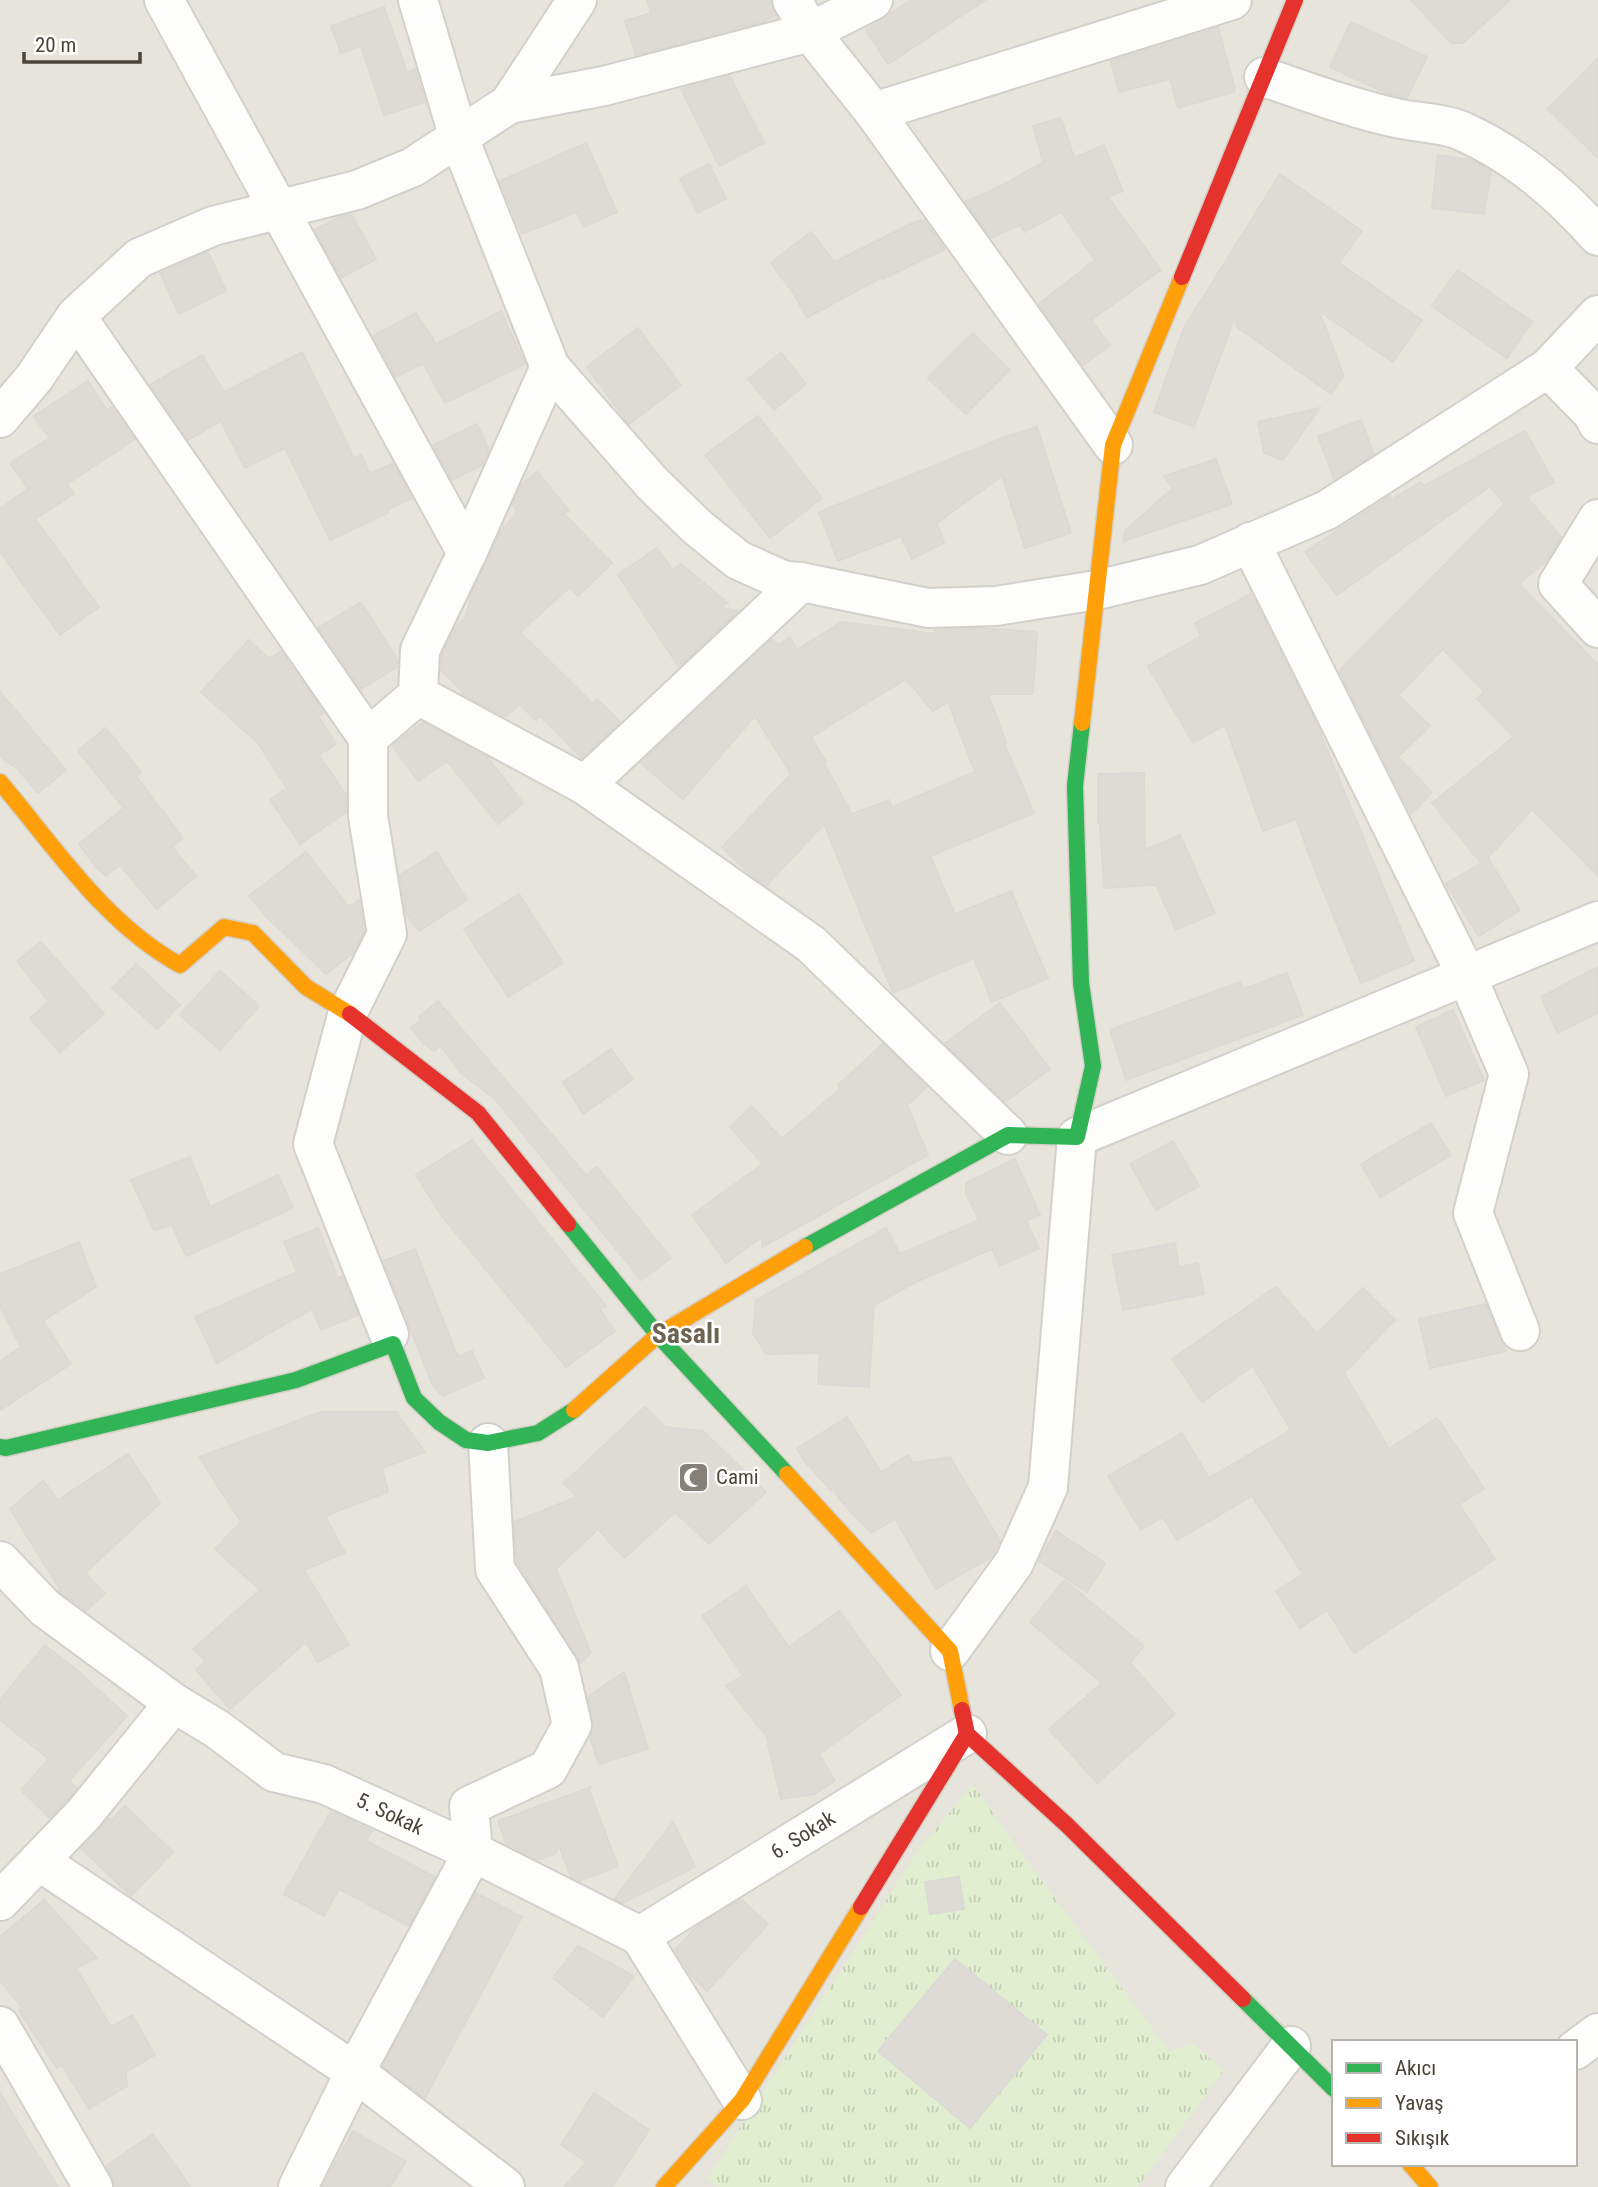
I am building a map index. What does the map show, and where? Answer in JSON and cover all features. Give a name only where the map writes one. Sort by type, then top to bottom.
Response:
[{"type":"street","points":[[164,0],[467,553]]},
{"type":"street","points":[[418,0],[459,138],[550,368],[652,483],[696,526],[738,561],[785,582],[801,582],[928,608],[996,606],[1097,590],[1200,565],[1327,510],[1548,368],[1598,315]]},
{"type":"street","points":[[0,418],[34,378],[76,316],[139,258],[213,226],[357,190],[413,167],[509,104],[577,0]]},
{"type":"street","points":[[509,104],[604,86],[801,16],[873,0]]},
{"type":"street","points":[[874,112],[1232,0]]},
{"type":"street","points":[[950,1651],[1014,1563],[1048,1487],[1077,1137],[1093,1066],[1081,983],[1074,786],[1113,445],[1295,0]]},
{"type":"street","points":[[801,16],[874,112],[1113,445]]},
{"type":"street","points":[[1264,78],[1355,108],[1406,121],[1462,130],[1517,162],[1576,211],[1598,236]]},
{"type":"street","points":[[76,316],[368,738],[368,816],[387,934],[348,1012],[313,1144],[414,1398],[439,1422],[466,1440],[488,1443],[538,1433],[575,1409],[657,1335],[754,1276],[1008,1135],[1077,1137],[1598,921]]},
{"type":"street","points":[[368,738],[418,695],[420,650],[550,368]]},
{"type":"street","points":[[1548,368],[1592,413],[1598,424]]},
{"type":"street","points":[[1598,519],[1558,584],[1598,628]]},
{"type":"street","points":[[1250,542],[1466,974],[1509,1073],[1473,1213],[1520,1331]]},
{"type":"street","points":[[585,785],[801,582]]},
{"type":"street","points":[[418,695],[585,785],[811,944],[1008,1135]]},
{"type":"street","points":[[0,782],[50,841],[79,881],[155,951],[180,965],[224,927],[253,933],[306,987],[348,1012],[478,1113],[657,1335],[950,1651],[967,1734],[1067,1825],[1332,2087]]},
{"type":"street","points":[[0,1438],[391,1339]]},
{"type":"street","points":[[0,1447],[6,1448],[296,1380],[391,1339]]},
{"type":"street","points":[[298,2187],[355,2072],[473,1853],[469,1806],[548,1769],[572,1725],[559,1668],[495,1569],[488,1443]]},
{"type":"street","name":"5. Sokak","points":[[0,1561],[45,1608],[174,1703],[217,1729],[274,1772],[324,1784],[473,1853],[640,1936]]},
{"type":"street","points":[[0,1901],[83,1815],[174,1703]]},
{"type":"street","points":[[664,2187],[742,2100],[967,1734]]},
{"type":"street","name":"6. Sokak","points":[[640,1936],[967,1734]]},
{"type":"street","points":[[39,1861],[355,2072],[505,2187]]},
{"type":"street","points":[[640,1936],[742,2100]]},
{"type":"street","points":[[0,2026],[93,2187]]},
{"type":"street","points":[[1577,2049],[1598,2034]]},
{"type":"street","points":[[1185,2187],[1291,2046]]},
{"type":"shaded area","points":[[0,0],[1598,0],[1598,2187],[0,2187]]},
{"type":"green space","points":[[973,1784],[1169,2051],[1193,2044],[1224,2070],[1138,2187],[718,2187],[707,2179],[919,1849]]},
{"type":"building","points":[[647,0],[770,0],[776,15],[762,22],[636,55],[625,21],[651,13]]},
{"type":"building","points":[[911,0],[985,0],[888,64],[866,30]]},
{"type":"building","points":[[1411,0],[1510,0],[1463,43],[1451,43]]},
{"type":"building","points":[[384,7],[407,72],[415,69],[425,102],[384,115],[361,46],[341,53],[331,26]]},
{"type":"building","points":[[1351,22],[1427,57],[1407,98],[1386,93],[1330,67]]},
{"type":"building","points":[[1218,27],[1234,92],[1178,108],[1170,79],[1119,92],[1111,61]]},
{"type":"building","points":[[1598,58],[1598,158],[1548,109]]},
{"type":"building","points":[[730,76],[764,143],[719,166],[681,89]]},
{"type":"building","points":[[1061,118],[1074,158],[1104,145],[1123,191],[1108,197],[1161,270],[1091,320],[1110,345],[1083,365],[1039,304],[1095,260],[1061,212],[1025,232],[1020,225],[991,238],[965,202],[1003,185],[1043,162],[1033,126]]},
{"type":"building","points":[[586,143],[617,212],[584,227],[577,212],[522,234],[500,181]]},
{"type":"building","points":[[1438,155],[1471,160],[1491,171],[1484,214],[1432,208]]},
{"type":"building","points":[[709,164],[726,198],[698,213],[680,179]]},
{"type":"building","points":[[1280,174],[1362,231],[1339,263],[1422,320],[1393,362],[1319,311],[1344,376],[1331,394],[1237,327],[1235,317],[1194,427],[1154,412],[1184,328]]},
{"type":"building","points":[[351,214],[376,259],[341,278],[315,230],[339,217]]},
{"type":"building","points":[[924,220],[945,249],[883,279],[882,277],[807,318],[794,294],[771,263],[811,232],[834,262],[912,223]]},
{"type":"building","points":[[208,252],[226,291],[179,314],[160,273]]},
{"type":"building","points":[[1458,270],[1532,322],[1507,358],[1432,306]]},
{"type":"building","points":[[501,311],[525,364],[445,403],[423,363],[396,377],[373,336],[416,313],[436,344]]},
{"type":"building","points":[[638,328],[681,385],[629,424],[587,367]]},
{"type":"building","points":[[973,333],[1010,370],[966,414],[928,378]]},
{"type":"building","points":[[302,352],[354,458],[361,455],[370,474],[393,463],[412,498],[387,510],[388,513],[330,540],[285,448],[245,468],[221,421],[188,440],[150,385],[202,355],[224,392]]},
{"type":"building","points":[[781,353],[806,384],[774,410],[748,379]]},
{"type":"building","points":[[88,381],[107,410],[112,407],[135,439],[67,484],[74,494],[35,519],[99,607],[60,635],[0,552],[0,509],[28,489],[10,463],[49,438],[34,416]]},
{"type":"building","points":[[1320,408],[1283,460],[1264,453],[1258,422]]},
{"type":"building","points":[[758,416],[822,498],[770,538],[705,455]]},
{"type":"building","points":[[1361,420],[1374,454],[1334,479],[1318,436]]},
{"type":"building","points":[[477,424],[489,450],[482,465],[452,480],[433,445]]},
{"type":"building","points":[[1037,427],[1071,533],[1025,548],[1002,476],[937,523],[944,543],[912,559],[901,536],[838,561],[819,512],[1008,436]]},
{"type":"building","points":[[1525,431],[1554,482],[1527,497],[1561,537],[1546,561],[1519,584],[1598,665],[1598,876],[1532,809],[1486,860],[1488,858],[1520,910],[1479,936],[1446,884],[1481,863],[1432,803],[1514,737],[1477,699],[1484,691],[1443,649],[1398,695],[1430,726],[1398,757],[1432,792],[1411,814],[1339,671],[1505,504],[1490,486],[1337,595],[1305,552],[1390,496],[1391,500],[1421,482],[1424,486]]},
{"type":"building","points":[[1216,459],[1232,504],[1124,541],[1125,531],[1173,488],[1164,476]]},
{"type":"building","points":[[537,472],[569,510],[564,514],[612,563],[578,596],[570,587],[520,632],[593,704],[597,699],[620,722],[582,758],[540,716],[536,720],[519,704],[506,717],[462,694],[464,693],[441,670],[442,655],[454,629],[466,617],[471,595],[500,532],[518,512],[512,505],[521,485]]},
{"type":"building","points":[[657,548],[673,570],[681,564],[728,603],[718,607],[738,611],[679,667],[618,575]]},
{"type":"building","points":[[1251,594],[1316,723],[1414,961],[1361,983],[1296,819],[1263,831],[1225,725],[1193,743],[1148,666],[1201,636],[1195,623]]},
{"type":"building","points":[[361,602],[398,661],[397,667],[361,689],[318,628]]},
{"type":"building","points":[[841,622],[936,634],[934,630],[980,628],[1037,632],[1033,694],[988,694],[1006,742],[1004,743],[1034,813],[930,856],[955,914],[1011,891],[1048,978],[992,1002],[974,958],[893,993],[824,824],[766,886],[752,876],[722,847],[791,774],[755,716],[683,799],[641,763],[772,639],[779,645],[790,637],[797,650]],"holes":[[[906,679],[933,711],[948,702],[975,772],[892,807],[889,800],[852,814],[811,737]]]},
{"type":"building","points":[[249,640],[269,659],[281,651],[324,712],[318,716],[336,744],[319,755],[346,795],[346,812],[300,844],[270,800],[287,788],[258,743],[201,692]]},
{"type":"building","points":[[0,692],[66,770],[38,793],[17,768],[0,755]]},
{"type":"building","points":[[423,722],[488,758],[523,803],[498,824],[447,761],[418,781],[393,746]]},
{"type":"building","points":[[106,728],[141,772],[136,776],[183,838],[172,847],[196,876],[157,909],[120,865],[106,876],[79,844],[124,808],[78,751]]},
{"type":"building","points":[[1144,773],[1145,850],[1180,835],[1215,913],[1176,930],[1156,885],[1104,888],[1098,823],[1098,774]]},
{"type":"building","points":[[306,852],[349,907],[359,900],[364,931],[353,953],[326,974],[249,896]]},
{"type":"building","points":[[437,852],[467,900],[419,931],[406,913],[400,875]]},
{"type":"building","points":[[519,894],[563,963],[508,997],[464,929]]},
{"type":"building","points":[[41,942],[104,1014],[60,1052],[30,1018],[49,1002],[17,961]]},
{"type":"building","points":[[136,964],[180,1005],[157,1029],[112,988]]},
{"type":"building","points":[[1598,967],[1598,1013],[1558,1033],[1541,997]]},
{"type":"building","points":[[220,971],[259,1006],[220,1050],[180,1015]]},
{"type":"building","points":[[1287,973],[1303,1015],[1126,1080],[1110,1030],[1240,982],[1243,989]]},
{"type":"building","points":[[438,1001],[586,1175],[597,1167],[671,1258],[641,1280],[495,1099],[460,1072],[440,1045],[434,1051],[422,1042],[411,1028],[421,1020],[419,1017]]},
{"type":"building","points":[[1000,1003],[1050,1069],[1005,1102],[945,1043]]},
{"type":"building","points":[[1453,1010],[1484,1080],[1446,1096],[1416,1027]]},
{"type":"building","points":[[883,1044],[927,1087],[907,1105],[928,1155],[762,1247],[763,1236],[726,1263],[692,1215],[763,1164],[730,1127],[752,1106],[782,1139],[841,1088],[838,1085]]},
{"type":"building","points":[[611,1049],[633,1079],[583,1114],[563,1082]]},
{"type":"building","points":[[1431,1123],[1451,1155],[1380,1197],[1361,1164]]},
{"type":"building","points":[[472,1140],[606,1306],[600,1310],[615,1331],[566,1367],[441,1215],[416,1175]]},
{"type":"building","points":[[1173,1141],[1199,1186],[1156,1210],[1130,1164]]},
{"type":"building","points":[[190,1157],[210,1207],[278,1175],[293,1208],[186,1256],[172,1225],[154,1230],[131,1180]]},
{"type":"building","points":[[1015,1159],[1040,1215],[1026,1221],[1039,1248],[1000,1266],[992,1249],[916,1282],[874,1305],[869,1387],[818,1384],[820,1353],[766,1354],[753,1333],[756,1300],[886,1228],[900,1254],[979,1220],[966,1194],[966,1183]]},
{"type":"building","points":[[318,1228],[338,1278],[342,1276],[358,1315],[321,1330],[312,1309],[217,1363],[195,1317],[297,1272],[284,1242]]},
{"type":"building","points":[[79,1242],[96,1287],[43,1321],[71,1364],[0,1410],[0,1361],[21,1347],[0,1306],[0,1274]]},
{"type":"building","points":[[1175,1243],[1179,1267],[1198,1263],[1204,1294],[1123,1310],[1112,1255]]},
{"type":"building","points":[[415,1249],[458,1357],[472,1351],[484,1378],[443,1396],[433,1386],[383,1261]]},
{"type":"building","points":[[1276,1287],[1317,1334],[1363,1288],[1395,1320],[1344,1373],[1389,1449],[1437,1418],[1484,1489],[1459,1504],[1495,1559],[1354,1653],[1327,1610],[1300,1628],[1276,1591],[1303,1574],[1252,1496],[1177,1540],[1163,1517],[1141,1530],[1108,1476],[1182,1433],[1209,1478],[1291,1430],[1253,1366],[1202,1402],[1172,1359]]},
{"type":"building","points":[[1486,1304],[1506,1351],[1430,1368],[1419,1319]]},
{"type":"building","points":[[645,1407],[665,1427],[703,1431],[766,1492],[709,1544],[675,1512],[624,1558],[598,1529],[556,1569],[591,1653],[580,1663],[517,1562],[514,1522],[577,1497],[564,1483]]},
{"type":"building","points":[[321,1412],[396,1412],[425,1452],[382,1468],[388,1492],[325,1516],[345,1553],[304,1570],[349,1645],[318,1662],[306,1642],[230,1709],[196,1670],[206,1661],[193,1649],[260,1590],[215,1549],[241,1522],[199,1457]]},
{"type":"building","points":[[847,1417],[881,1472],[908,1455],[913,1463],[950,1457],[1000,1541],[991,1557],[936,1589],[895,1519],[871,1533],[840,1500],[834,1489],[832,1491],[807,1464],[797,1449]]},
{"type":"building","points":[[128,1454],[160,1503],[85,1573],[105,1593],[86,1611],[59,1591],[10,1509],[43,1481],[58,1500]]},
{"type":"building","points":[[1056,1531],[1105,1563],[1087,1592],[1039,1561]]},
{"type":"building","points":[[1064,1580],[1144,1646],[1130,1663],[1175,1714],[1097,1783],[1049,1729],[1102,1683],[1030,1622]]},
{"type":"building","points":[[746,1586],[789,1647],[839,1611],[901,1695],[819,1754],[835,1781],[815,1794],[781,1799],[766,1736],[726,1686],[743,1675],[702,1616]]},
{"type":"building","points":[[45,1645],[127,1716],[69,1781],[77,1788],[50,1818],[21,1790],[49,1759],[0,1720],[0,1700]]},
{"type":"building","points":[[624,1672],[648,1749],[599,1764],[590,1738],[593,1721],[588,1697]]},
{"type":"building","points":[[591,1787],[589,1790],[618,1866],[579,1881],[571,1877],[559,1846],[555,1854],[538,1860],[506,1844],[498,1821]]},
{"type":"building","points":[[125,1806],[173,1852],[131,1896],[81,1848],[109,1818],[112,1820]]},
{"type":"building","points":[[331,1811],[372,1831],[366,1841],[435,1877],[409,1926],[339,1889],[324,1916],[284,1894]]},
{"type":"building","points":[[673,1822],[695,1867],[623,1903],[614,1899]]},
{"type":"building","points":[[959,1877],[964,1909],[930,1914],[925,1882]]},
{"type":"building","points":[[476,1893],[522,1917],[425,2098],[383,2066]]},
{"type":"building","points":[[741,1899],[768,1924],[707,1991],[690,1974],[675,1950],[696,1927]]},
{"type":"building","points":[[44,1900],[97,1958],[76,1968],[111,2027],[132,2015],[155,2055],[126,2072],[127,2086],[89,2109],[62,2065],[57,2068],[19,2011],[23,2008],[0,1981],[0,1937]]},
{"type":"building","points":[[578,1946],[634,1976],[603,2017],[553,1978]]},
{"type":"building","points":[[955,1959],[1047,2035],[970,2128],[878,2051]]},
{"type":"building","points":[[0,2093],[39,2157],[58,2187],[0,2187]]},
{"type":"building","points":[[594,2093],[649,2130],[612,2187],[564,2187],[587,2162],[561,2145]]},
{"type":"building","points":[[353,2131],[406,2161],[390,2187],[322,2187]]},
{"type":"building","points":[[153,2134],[190,2187],[115,2187],[106,2166]]},
{"type":"traffic: fast","points":[[805,1247],[1008,1135],[1077,1137],[1093,1066],[1081,983],[1075,786],[1082,723]]},
{"type":"traffic: fast","points":[[568,1224],[658,1335],[787,1474]]},
{"type":"traffic: fast","points":[[0,1447],[6,1448],[296,1380],[393,1344],[414,1398],[439,1422],[466,1440],[488,1443],[538,1433],[574,1410]]},
{"type":"traffic: fast","points":[[1243,1999],[1332,2087]]},
{"type":"traffic: slow","points":[[1082,723],[1113,445],[1182,277]]},
{"type":"traffic: slow","points":[[0,782],[104,906],[153,948],[180,965],[224,927],[253,933],[306,987],[350,1014]]},
{"type":"traffic: slow","points":[[574,1410],[658,1335],[805,1247]]},
{"type":"traffic: slow","points":[[787,1474],[950,1651],[962,1710]]},
{"type":"traffic: slow","points":[[664,2187],[742,2100],[861,1907]]},
{"type":"traffic: slow","points":[[1412,2166],[1430,2187]]},
{"type":"traffic: jam","points":[[1182,277],[1295,0]]},
{"type":"traffic: jam","points":[[350,1014],[478,1113],[568,1224]]},
{"type":"traffic: jam","points":[[962,1710],[967,1734],[1067,1825],[1243,1999]]},
{"type":"traffic: jam","points":[[861,1907],[967,1734]]},
{"type":"place","name":"Cami","points":[[693,1477]]},
{"type":"district","name":"Sasalı","points":[[686,1333]]}]
